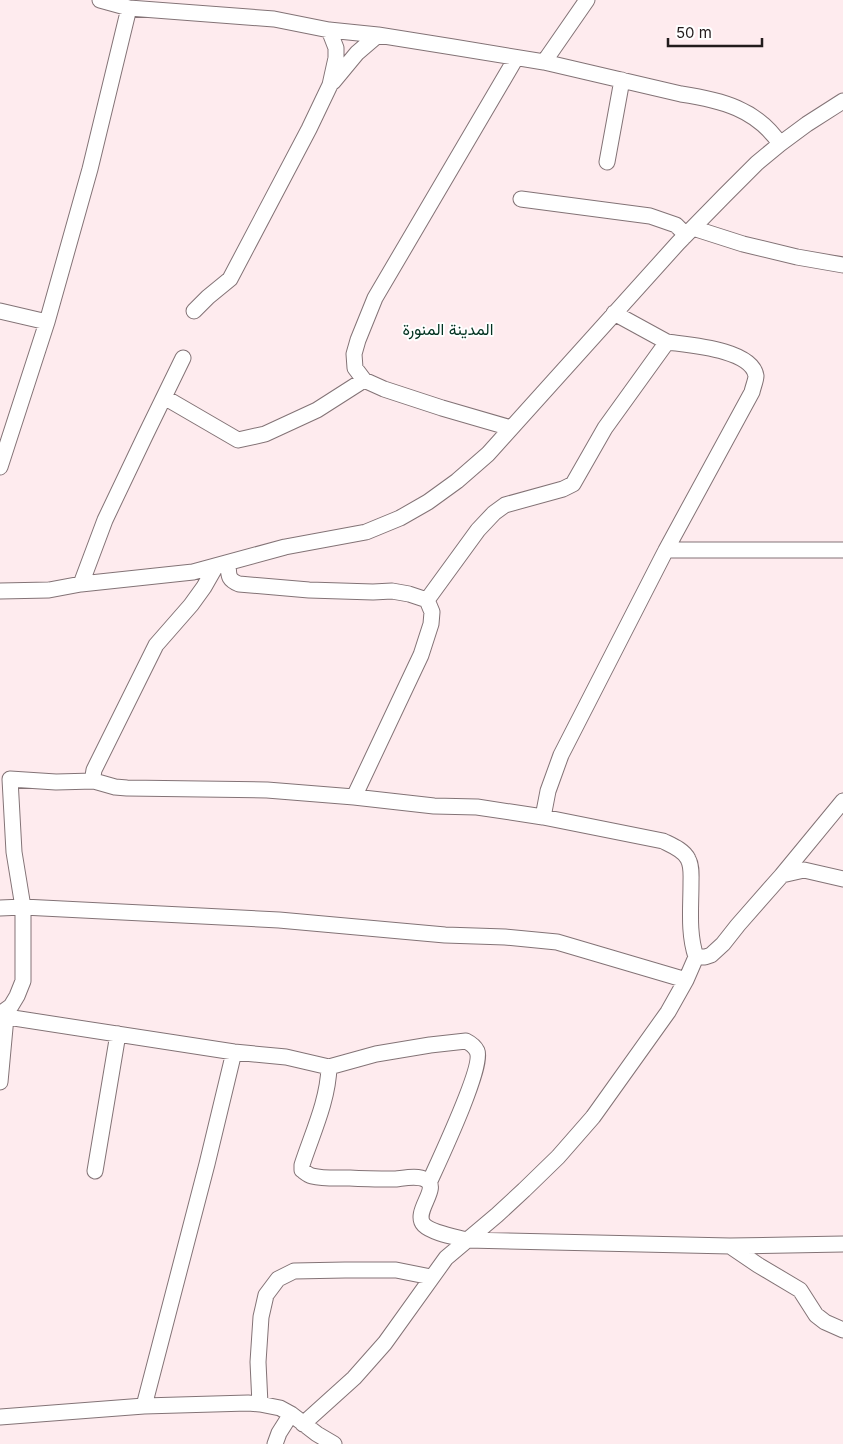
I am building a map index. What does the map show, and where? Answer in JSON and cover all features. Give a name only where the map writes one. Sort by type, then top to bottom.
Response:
[{"type":"street","points":[[100,0],[129,8],[274,19],[329,30],[378,35],[544,62],[726,103],[750,115],[766,126],[780,144]]},
{"type":"street","points":[[544,62],[587,0]]},
{"type":"street","points":[[0,467],[46,322],[90,169],[129,8]]},
{"type":"street","points":[[194,311],[230,279],[309,129],[330,85],[336,58],[336,48],[329,30]]},
{"type":"street","points":[[330,85],[357,53],[378,35]]},
{"type":"street","points":[[511,428],[409,398],[364,380],[355,368],[354,354],[375,298],[516,58]]},
{"type":"street","points":[[608,162],[622,80]]},
{"type":"street","points":[[0,591],[49,590],[81,584],[193,572],[285,547],[366,532],[400,518],[428,502],[458,481],[488,454],[688,233],[757,164],[807,124],[843,102]]},
{"type":"street","points":[[521,198],[650,216],[676,224],[681,230],[688,233],[797,257],[843,264]]},
{"type":"street","points":[[0,312],[46,322]]},
{"type":"street","points":[[543,817],[548,792],[561,756],[666,550],[752,392],[756,376],[749,363],[735,356],[716,350],[667,342],[614,313]]},
{"type":"street","points":[[427,600],[478,530],[494,513],[505,505],[563,489],[573,484],[605,428],[667,342]]},
{"type":"street","points":[[81,584],[105,520],[183,358]]},
{"type":"street","points":[[164,397],[238,440],[265,434],[317,410],[364,380]]},
{"type":"street","points":[[666,550],[843,550]]},
{"type":"street","points":[[222,564],[232,581],[239,584],[309,590],[392,591],[427,600],[432,612],[431,624],[421,655],[354,797]]},
{"type":"street","points":[[94,781],[94,770],[156,645],[191,605],[222,564]]},
{"type":"street","points":[[0,1082],[2,1016],[17,996],[23,981],[23,907],[5,779],[56,782],[94,781],[127,788],[267,790],[434,806],[476,807],[543,817],[663,841],[682,852],[688,858],[690,868],[690,928],[696,957],[686,980],[668,1012],[637,1058],[593,1117],[558,1157],[497,1215],[446,1258],[385,1343],[360,1371],[279,1433],[275,1444]]},
{"type":"street","points":[[696,957],[711,955],[723,944],[843,801]]},
{"type":"street","points":[[782,875],[804,870],[843,879]]},
{"type":"street","points":[[0,908],[23,907],[278,920],[446,935],[506,937],[557,942],[686,980]]},
{"type":"street","points":[[2,1016],[234,1052],[286,1057],[329,1067],[376,1054],[466,1040],[477,1051],[478,1057],[472,1080],[429,1183],[430,1189],[422,1210],[421,1219],[424,1225],[433,1230],[467,1240],[769,1247],[843,1244]]},
{"type":"street","points":[[95,1171],[118,1034]]},
{"type":"street","points":[[144,1406],[234,1052]]},
{"type":"street","points":[[329,1067],[329,1077],[323,1102],[302,1170],[310,1176],[324,1178],[416,1178],[425,1179],[429,1183]]},
{"type":"street","points":[[730,1246],[800,1290],[816,1315],[825,1322],[843,1330]]},
{"type":"street","points":[[260,1404],[258,1362],[261,1317],[266,1295],[278,1279],[294,1271],[345,1270],[396,1270],[431,1277]]},
{"type":"street","points":[[0,1417],[144,1406],[248,1403],[280,1408],[334,1444]]},
{"type":"district","name":"المدينة المنورة","points":[[448,329]]}]
